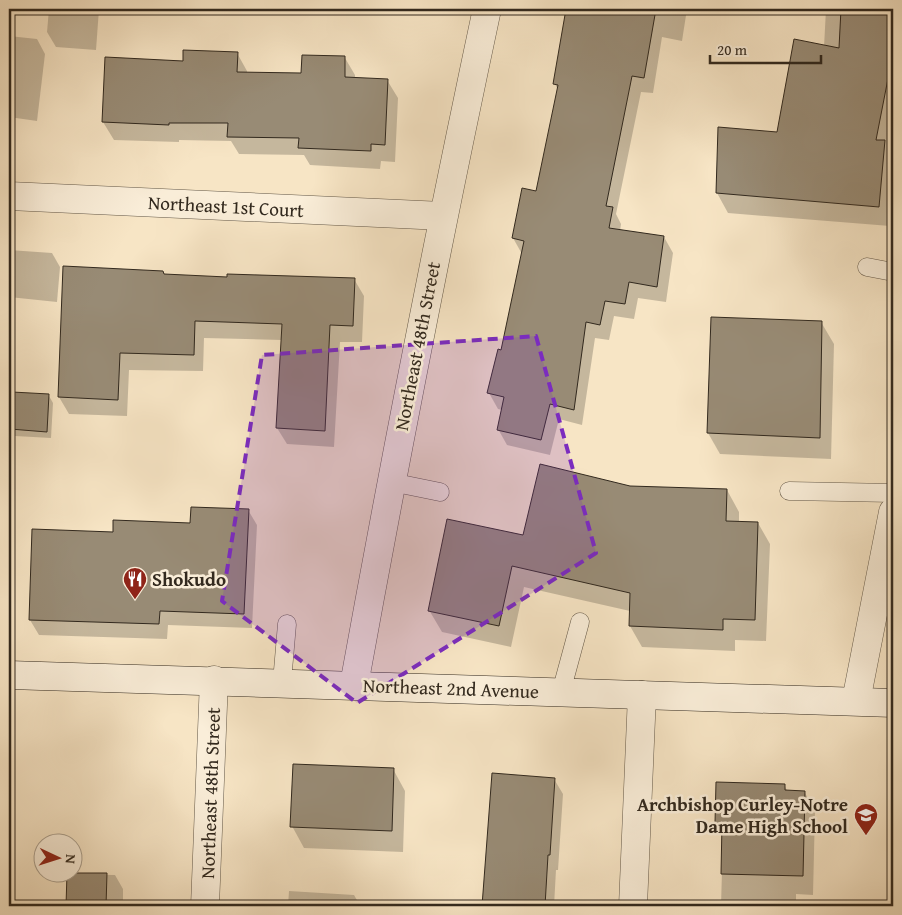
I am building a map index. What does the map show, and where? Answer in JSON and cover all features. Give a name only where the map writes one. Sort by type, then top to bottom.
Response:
[{"type":"street","name":"Northeast 48th Street","points":[[354,685],[443,216],[487,9]]},
{"type":"street","name":"Northeast 1st Court","points":[[9,196],[443,216]]},
{"type":"street","points":[[856,701],[893,512]]},
{"type":"street","name":"Northeast 2nd Avenue","points":[[9,675],[282,682],[893,703]]},
{"type":"street","name":"Northeast 48th Street","points":[[205,906],[214,680]]},
{"type":"street","points":[[633,906],[642,695]]},
{"type":"lane","points":[[867,267],[893,272]]},
{"type":"lane","points":[[391,482],[440,492]]},
{"type":"lane","points":[[789,491],[893,492]]},
{"type":"lane","points":[[561,692],[580,622]]},
{"type":"lane","points":[[282,682],[287,624]]},
{"type":"highlighted area","points":[[536,336],[596,553],[357,703],[222,601],[262,355]]},
{"type":"building","points":[[566,9],[656,9],[644,78],[632,76],[606,206],[613,207],[609,228],[664,236],[657,287],[629,282],[625,304],[605,301],[600,325],[586,322],[574,410],[550,404],[541,440],[497,430],[504,397],[487,393],[498,349],[501,350],[524,241],[512,238],[522,188],[536,191],[558,85],[553,84]]},
{"type":"building","points":[[841,9],[893,9],[893,53],[876,140],[885,140],[879,207],[716,193],[718,127],[777,132],[794,39],[839,48]]},
{"type":"building","points":[[183,50],[238,52],[237,72],[301,73],[302,55],[345,56],[345,77],[388,79],[385,145],[371,144],[371,151],[298,148],[299,138],[227,137],[228,123],[169,123],[169,125],[102,122],[105,57],[183,61]]},
{"type":"building","points":[[63,266],[163,271],[164,274],[227,277],[227,274],[355,278],[353,326],[330,325],[325,431],[276,428],[282,324],[195,321],[194,355],[120,353],[118,400],[58,397]]},
{"type":"building","points":[[711,317],[822,321],[820,438],[707,433]]},
{"type":"building","points":[[12,392],[49,394],[47,432],[10,429]]},
{"type":"building","points":[[540,464],[630,486],[727,489],[726,521],[758,522],[755,620],[723,619],[723,630],[629,626],[630,593],[512,566],[499,626],[428,611],[447,519],[523,535]]},
{"type":"building","points":[[191,507],[249,509],[244,614],[160,611],[159,624],[29,620],[32,529],[113,532],[113,520],[190,523]]},
{"type":"building","points":[[293,764],[394,768],[392,831],[290,827]]},
{"type":"building","points":[[492,773],[555,778],[545,906],[482,906]]},
{"type":"building","points":[[716,782],[785,784],[785,790],[805,791],[803,876],[721,874],[722,823],[715,823]]},
{"type":"building","points":[[82,873],[107,873],[106,906],[66,906],[67,882],[82,882]]},
{"type":"place","name":"Shokudo","points":[[135,600]]},
{"type":"place","name":"Archbishop Curley-Notre Dame High School","points":[[866,836]]}]
